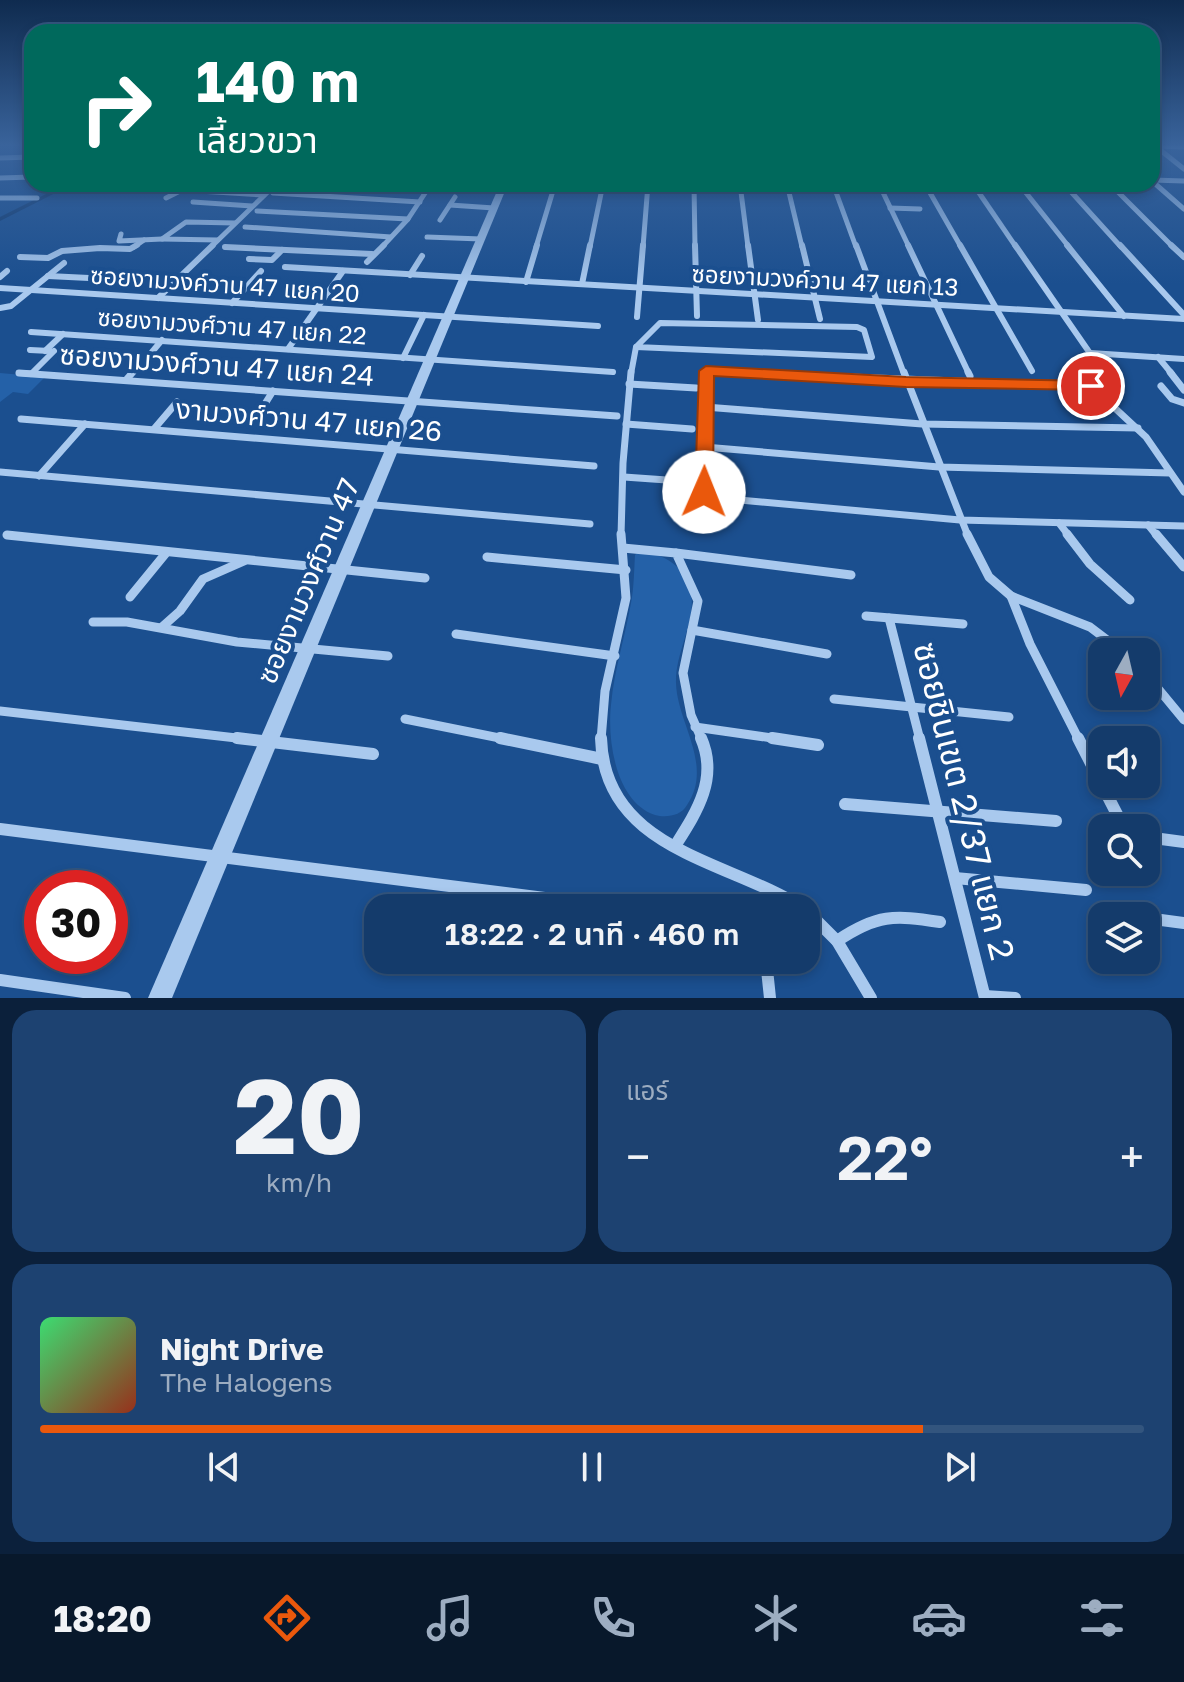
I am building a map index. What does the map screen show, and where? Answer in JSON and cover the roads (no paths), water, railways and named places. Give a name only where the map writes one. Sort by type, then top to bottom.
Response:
[{"type":"street","points":[[166,198],[175,192]]},
{"type":"street","points":[[205,192],[193,202],[408,219]]},
{"type":"street","points":[[220,192],[264,195]]},
{"type":"street","points":[[158,298],[235,223],[254,209],[267,192]]},
{"type":"street","points":[[367,262],[408,219],[426,192]]},
{"type":"street","name":"ซอยงามวงศ์วาน 47","points":[[160,998],[501,192]]},
{"type":"street","points":[[526,282],[553,192]]},
{"type":"street","points":[[582,284],[601,192]]},
{"type":"street","points":[[637,317],[647,192]]},
{"type":"street","points":[[694,192],[697,316]]},
{"type":"street","points":[[741,192],[758,320]]},
{"type":"street","points":[[789,192],[820,319]]},
{"type":"street","points":[[836,192],[960,520],[989,577],[1011,596],[1090,627],[1105,638]]},
{"type":"street","points":[[883,192],[970,376]]},
{"type":"street","points":[[930,192],[1032,371]]},
{"type":"street","points":[[979,192],[1103,372]]},
{"type":"street","points":[[1025,192],[1124,316]]},
{"type":"street","points":[[1071,192],[1184,317]]},
{"type":"street","points":[[1118,192],[1184,257]]},
{"type":"street","points":[[1165,192],[1184,209]]},
{"type":"street","points":[[273,193],[420,202]]},
{"type":"street","points":[[440,220],[455,197]]},
{"type":"street","points":[[0,198],[37,198]]},
{"type":"street","points":[[450,205],[494,208]]},
{"type":"street","points":[[890,208],[920,209]]},
{"type":"street","points":[[162,239],[186,222],[235,223]]},
{"type":"street","points":[[245,227],[391,237]]},
{"type":"street","points":[[121,234],[119,241],[218,240]]},
{"type":"street","points":[[427,237],[481,239]]},
{"type":"street","points":[[20,257],[48,258],[62,251],[100,248],[130,249],[144,240]]},
{"type":"street","points":[[225,247],[372,254]]},
{"type":"street","points":[[249,259],[272,260],[282,250]]},
{"type":"street","points":[[410,275],[422,256]]},
{"type":"street","points":[[377,273],[384,262]]},
{"type":"street","points":[[0,308],[11,306],[64,263]]},
{"type":"street","name":"ซอยงามวงค์วาน 47 แยก 13","points":[[285,267],[1062,313],[1184,317]]},
{"type":"street","points":[[0,277],[7,271]]},
{"type":"street","points":[[232,303],[261,271]]},
{"type":"street","points":[[288,349],[343,271]]},
{"type":"street","points":[[47,276],[89,278]]},
{"type":"street","name":"ซอยงามวงค์วาน 47 แยก 20","points":[[0,288],[598,326]]},
{"type":"street","points":[[403,358],[424,315]]},
{"type":"street","points":[[635,347],[865,357],[873,355],[869,338],[857,327],[660,323],[635,347],[629,384],[624,477],[623,548],[627,593],[601,715],[602,759],[614,791],[641,824],[675,846],[774,894]]},
{"type":"street","name":"ซอยงามวงศ์วาน 47 แยก 22","points":[[31,332],[613,372]]},
{"type":"street","points":[[45,351],[63,334]]},
{"type":"street","points":[[152,352],[162,340]]},
{"type":"street","points":[[30,350],[54,351],[31,374]]},
{"type":"street","points":[[1090,353],[1184,359]]},
{"type":"street","points":[[1158,357],[1184,390]]},
{"type":"street","points":[[126,380],[141,364]]},
{"type":"street","points":[[1184,492],[1138,428],[1091,386],[906,382],[706,371],[704,492],[707,497],[960,520],[1184,526]]},
{"type":"street","name":"ซอยงามวงศ์วาน 47 แยก 24","points":[[19,373],[617,416]]},
{"type":"street","points":[[629,384],[696,388]]},
{"type":"street","points":[[1161,386],[1172,399],[1184,403]]},
{"type":"street","points":[[263,407],[273,391]]},
{"type":"street","points":[[154,429],[177,402]]},
{"type":"street","points":[[705,407],[922,424],[1138,428]]},
{"type":"street","name":"งามวงศ์วาน 47 แยก 26","points":[[21,419],[594,466]]},
{"type":"street","points":[[39,476],[85,424]]},
{"type":"street","points":[[626,424],[692,429]]},
{"type":"street","points":[[704,447],[939,467],[1170,473]]},
{"type":"street","points":[[0,472],[590,524]]},
{"type":"street","points":[[624,477],[695,482]]},
{"type":"street","points":[[1059,523],[1090,564],[1130,600]]},
{"type":"street","points":[[1148,525],[1184,567]]},
{"type":"street","points":[[7,535],[425,578]]},
{"type":"street","points":[[623,548],[851,575]]},
{"type":"street","points":[[130,597],[166,553]]},
{"type":"street","points":[[675,846],[701,805],[706,789],[707,760],[695,727],[683,673],[698,601],[676,553]]},
{"type":"street","points":[[487,557],[626,570]]},
{"type":"street","points":[[162,627],[180,611],[203,579],[248,559]]},
{"type":"street","points":[[1011,596],[1030,644],[1117,814]]},
{"type":"street","points":[[866,616],[963,624]]},
{"type":"street","name":"ซอยชินเขต 2/37 แยก 2","points":[[889,618],[985,997]]},
{"type":"street","points":[[93,622],[127,622],[237,642],[309,646],[388,656]]},
{"type":"street","points":[[692,630],[827,654]]},
{"type":"street","points":[[456,634],[615,656]]},
{"type":"street","points":[[1160,691],[1184,720]]},
{"type":"street","points":[[834,699],[1009,717]]},
{"type":"street","points":[[0,711],[373,754]]},
{"type":"street","points":[[405,719],[602,759]]},
{"type":"street","points":[[695,727],[818,745]]},
{"type":"street","points":[[845,804],[939,814],[1056,821]]},
{"type":"street","points":[[0,829],[510,894]]},
{"type":"street","points":[[1160,839],[1184,842]]},
{"type":"street","points":[[955,878],[1086,890]]},
{"type":"street","points":[[837,941],[870,918],[889,915],[940,922]]},
{"type":"street","points":[[1160,920],[1184,923]]},
{"type":"street","points":[[820,924],[837,941],[871,998]]},
{"type":"street","points":[[767,974],[770,998]]},
{"type":"street","points":[[0,980],[125,998]]},
{"type":"street","points":[[985,997],[1015,998]]},
{"type":"waterway","points":[[0,219],[54,192]]}]
